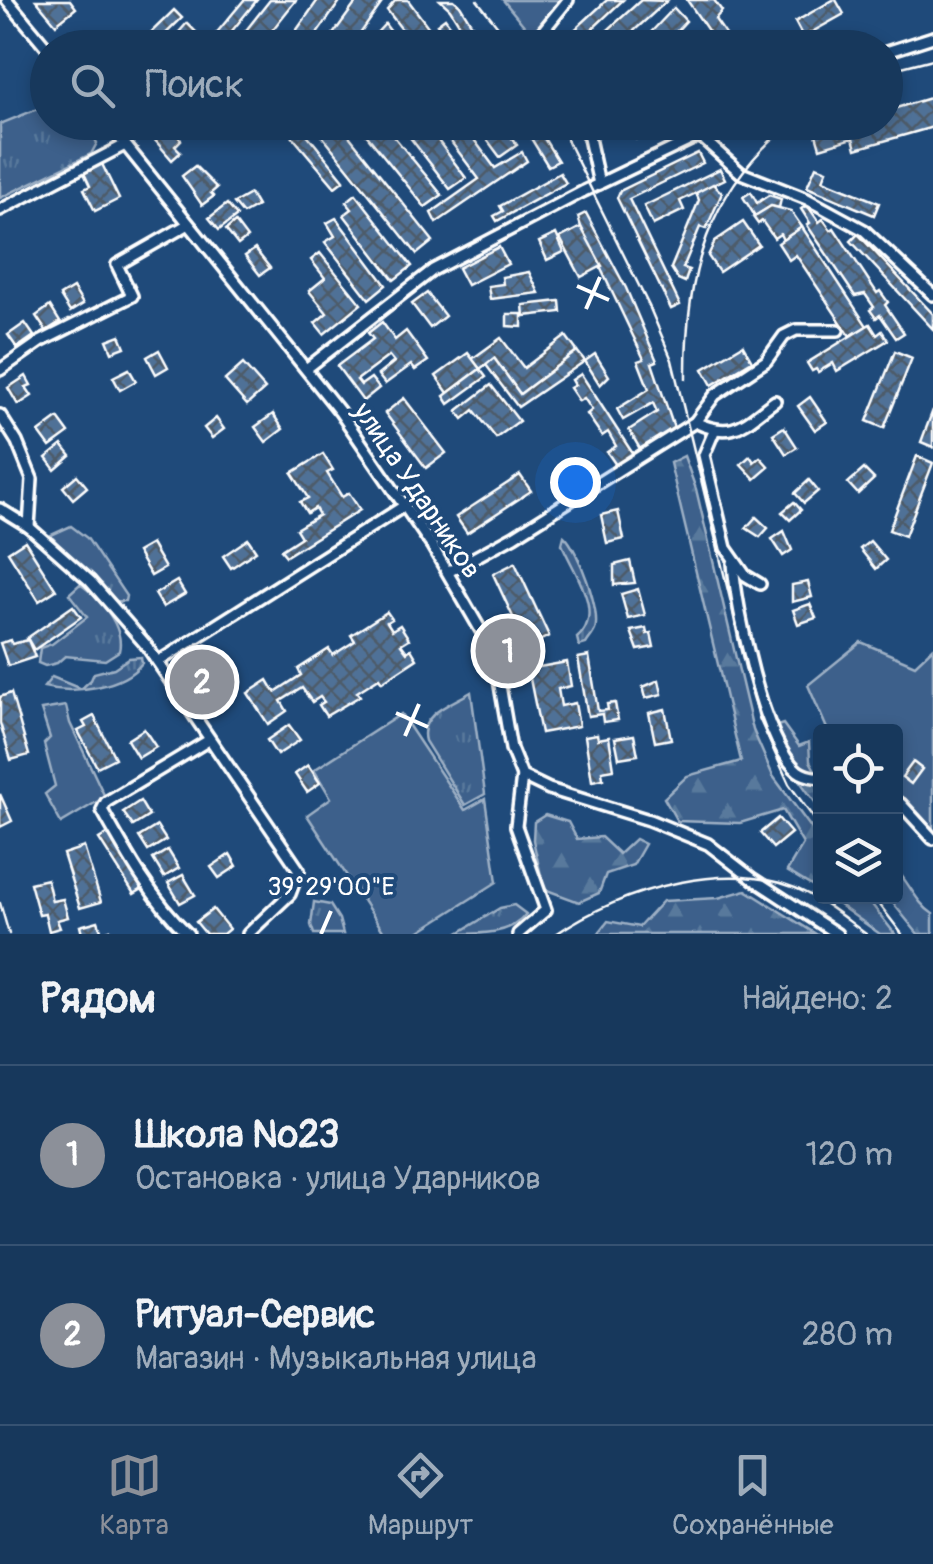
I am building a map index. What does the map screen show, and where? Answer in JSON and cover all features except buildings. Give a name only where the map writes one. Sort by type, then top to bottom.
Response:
[{"type":"street","points":[[7,0],[32,30]]},
{"type":"street","points":[[544,30],[568,0]]},
{"type":"street","points":[[903,47],[933,37]]},
{"type":"street","name":"улица Ударников","points":[[122,140],[306,369],[448,572],[487,641],[498,674],[511,749],[522,776]]},
{"type":"street","points":[[589,140],[599,184]]},
{"type":"street","points":[[306,369],[433,270],[692,140]]},
{"type":"street","points":[[704,140],[741,173],[807,198],[864,230],[933,295]]},
{"type":"street","points":[[0,210],[126,145]]},
{"type":"street","points":[[0,370],[40,342],[132,296],[118,265],[187,225]]},
{"type":"street","points":[[448,572],[514,536],[696,422],[715,395],[766,360],[784,336],[796,330],[838,330]]},
{"type":"street","points":[[696,422],[714,429],[741,428],[775,400]]},
{"type":"street","points":[[0,415],[17,442],[32,479],[29,527]]},
{"type":"street","points":[[714,429],[704,455],[726,548],[745,576],[760,584]]},
{"type":"street","points":[[158,662],[404,506]]},
{"type":"street","points":[[0,510],[29,527],[90,580],[158,662],[299,870],[290,894],[248,934]]},
{"type":"street","points":[[733,562],[735,598],[757,683],[784,755],[801,774],[813,777]]},
{"type":"street","points":[[188,934],[125,851],[102,810],[106,802],[208,740]]},
{"type":"street","points":[[518,934],[546,910],[516,826],[522,776],[708,844],[752,879],[837,934]]},
{"type":"street","points":[[903,809],[933,839]]},
{"type":"green space","points":[[503,0],[562,0],[535,30],[528,30]]},
{"type":"green space","points":[[30,112],[30,140],[97,143],[91,154],[0,198],[0,124]]},
{"type":"green space","points":[[684,456],[696,489],[753,730],[773,776],[813,830],[813,887],[787,871],[803,844],[783,810],[740,823],[677,821],[664,798],[687,776],[741,761],[670,463]]},
{"type":"green space","points":[[71,526],[87,538],[126,596],[125,601],[116,601],[105,592],[51,535]]},
{"type":"green space","points":[[564,536],[582,566],[595,609],[595,630],[586,644],[579,646],[577,638],[585,628],[588,605],[562,544]]},
{"type":"green space","points":[[80,584],[114,623],[119,651],[105,660],[65,656],[57,663],[38,663],[40,648],[52,644],[87,617],[69,594]]},
{"type":"green space","points":[[861,642],[915,665],[933,648],[933,842],[903,811],[903,724],[825,724],[808,685]]},
{"type":"green space","points":[[141,657],[142,663],[134,671],[110,683],[97,687],[83,689],[69,690],[44,687],[52,677],[81,689],[94,673]]},
{"type":"green space","points":[[471,692],[485,794],[465,805],[425,741],[424,732],[438,711]]},
{"type":"green space","points":[[66,706],[70,723],[105,797],[61,823],[45,794],[55,786],[44,744],[50,738],[41,710]]},
{"type":"green space","points":[[401,714],[465,810],[485,799],[497,882],[415,934],[385,934],[307,815],[331,798],[314,770]]},
{"type":"green space","points":[[783,724],[799,746],[809,742],[813,799],[791,769],[777,726]]},
{"type":"green space","points":[[545,815],[568,822],[577,839],[601,837],[619,854],[635,839],[645,844],[633,865],[606,874],[599,893],[579,902],[544,889],[533,840],[534,822]]},
{"type":"green space","points":[[903,879],[933,914],[933,934],[918,934],[894,904],[903,904]]},
{"type":"green space","points":[[746,890],[816,934],[598,934],[608,921],[639,927],[663,901],[718,898]]},
{"type":"green space","points":[[314,902],[330,905],[343,934],[314,934]]},
{"type":"green space","points":[[838,904],[871,904],[895,934],[880,934]]},
{"type":"green space","points":[[514,905],[526,914],[513,926],[486,933],[457,934],[500,908]]},
{"type":"railway","points":[[477,0],[501,30]]},
{"type":"railway","points":[[903,67],[933,59]]},
{"type":"railway","points":[[567,140],[672,360],[759,718],[789,784],[813,817]]},
{"type":"railway","points":[[686,379],[690,305],[707,237],[739,176],[772,140]]},
{"type":"railway","points":[[556,934],[612,903],[645,891],[679,882],[747,877],[808,894],[866,934]]},
{"type":"railway","points":[[0,903],[9,934]]},
{"type":"railway","points":[[879,904],[902,934]]},
{"type":"place","name":"Школа №23","points":[[508,651]]},
{"type":"place","name":"Ритуал-Сервис","points":[[202,682]]}]
